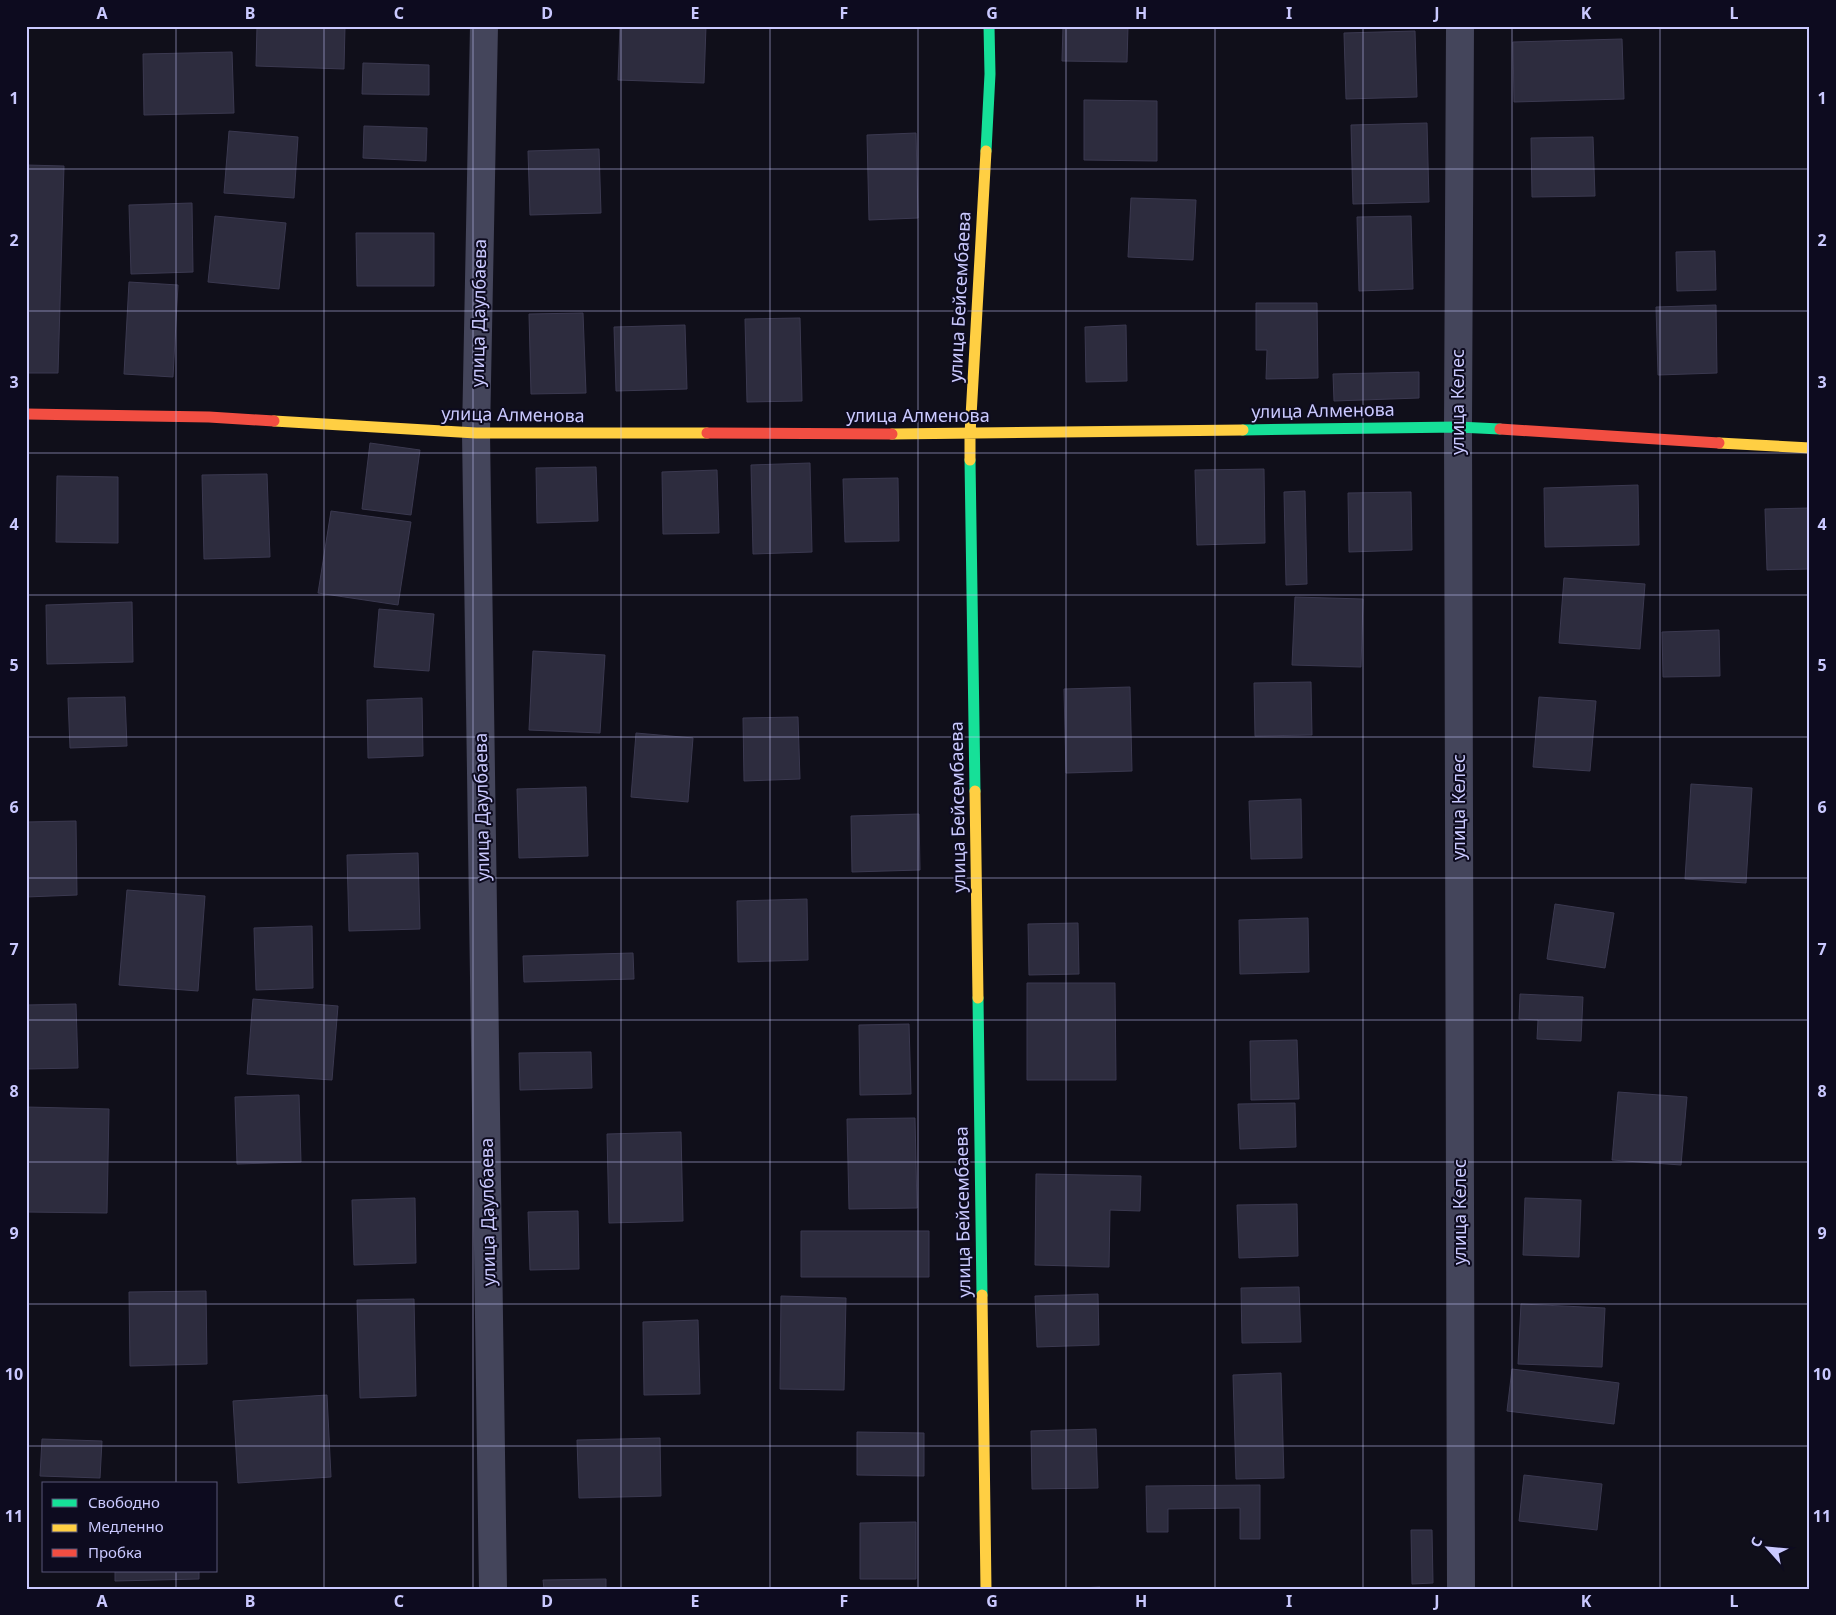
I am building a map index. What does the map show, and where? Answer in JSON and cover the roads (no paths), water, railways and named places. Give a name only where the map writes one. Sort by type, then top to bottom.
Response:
[{"type":"street","name":"улица Даулбаева","points":[[484,26],[476,433],[493,1589]]},
{"type":"street","name":"улица Бейсембаева","points":[[986,1589],[970,434],[990,74],[989,26]]},
{"type":"street","name":"улица Келес","points":[[1460,26],[1458,427],[1462,1589]]},
{"type":"street","name":"улица Алменова","points":[[26,414],[209,417],[476,433],[970,434],[1458,427],[1810,448]]}]
